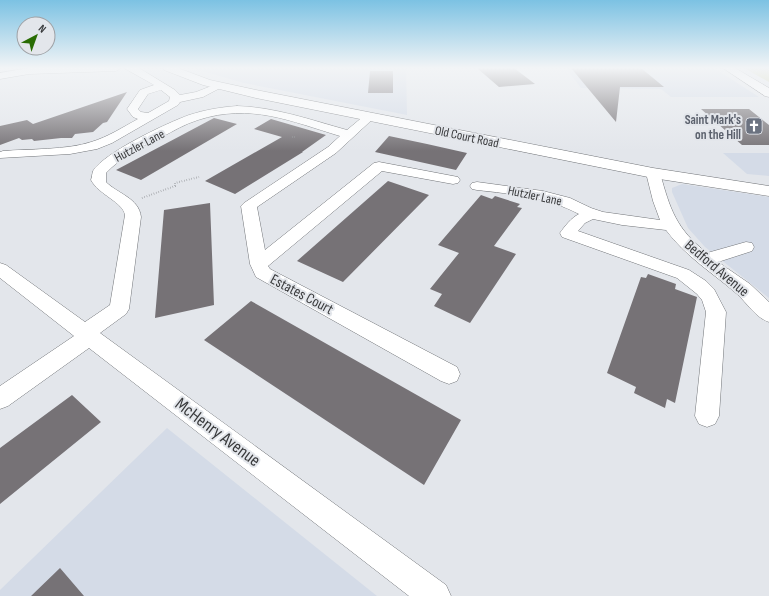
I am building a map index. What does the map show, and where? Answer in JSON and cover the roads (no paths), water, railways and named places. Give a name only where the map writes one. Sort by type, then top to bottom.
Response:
[{"type":"main road","name":"Old Court Road","points":[[267,96],[653,173],[769,191]]},
{"type":"street","points":[[141,96],[132,110],[137,115],[151,117]]},
{"type":"street","points":[[3,155],[70,150],[93,146],[108,140],[169,107],[176,99],[194,96]]},
{"type":"street","name":"Hutzler Lane","points":[[87,334],[120,309],[133,217],[131,208],[98,181],[97,175],[100,169],[118,155],[182,123],[205,114],[238,109],[262,111],[350,135]]},
{"type":"street","name":"Estates Court","points":[[370,117],[332,150],[249,206],[259,264],[262,273],[449,374]]},
{"type":"street","points":[[259,264],[379,166],[453,180]]},
{"type":"street","name":"Bedford Avenue","points":[[653,173],[660,197],[672,226],[686,243],[704,260],[744,290],[769,315]]},
{"type":"street","name":"Hutzler Lane","points":[[477,186],[513,190],[552,198],[572,204],[590,214],[672,226]]},
{"type":"street","points":[[590,214],[579,220],[568,233],[683,274],[698,282],[712,299],[716,312],[706,416]]},
{"type":"street","points":[[704,260],[746,247]]},
{"type":"street","name":"McHenry Avenue","points":[[0,268],[436,596]]},
{"type":"street","points":[[0,398],[87,334]]},
{"type":"place","name":"Saint Mark's on the Hill","points":[[754,126]]}]
